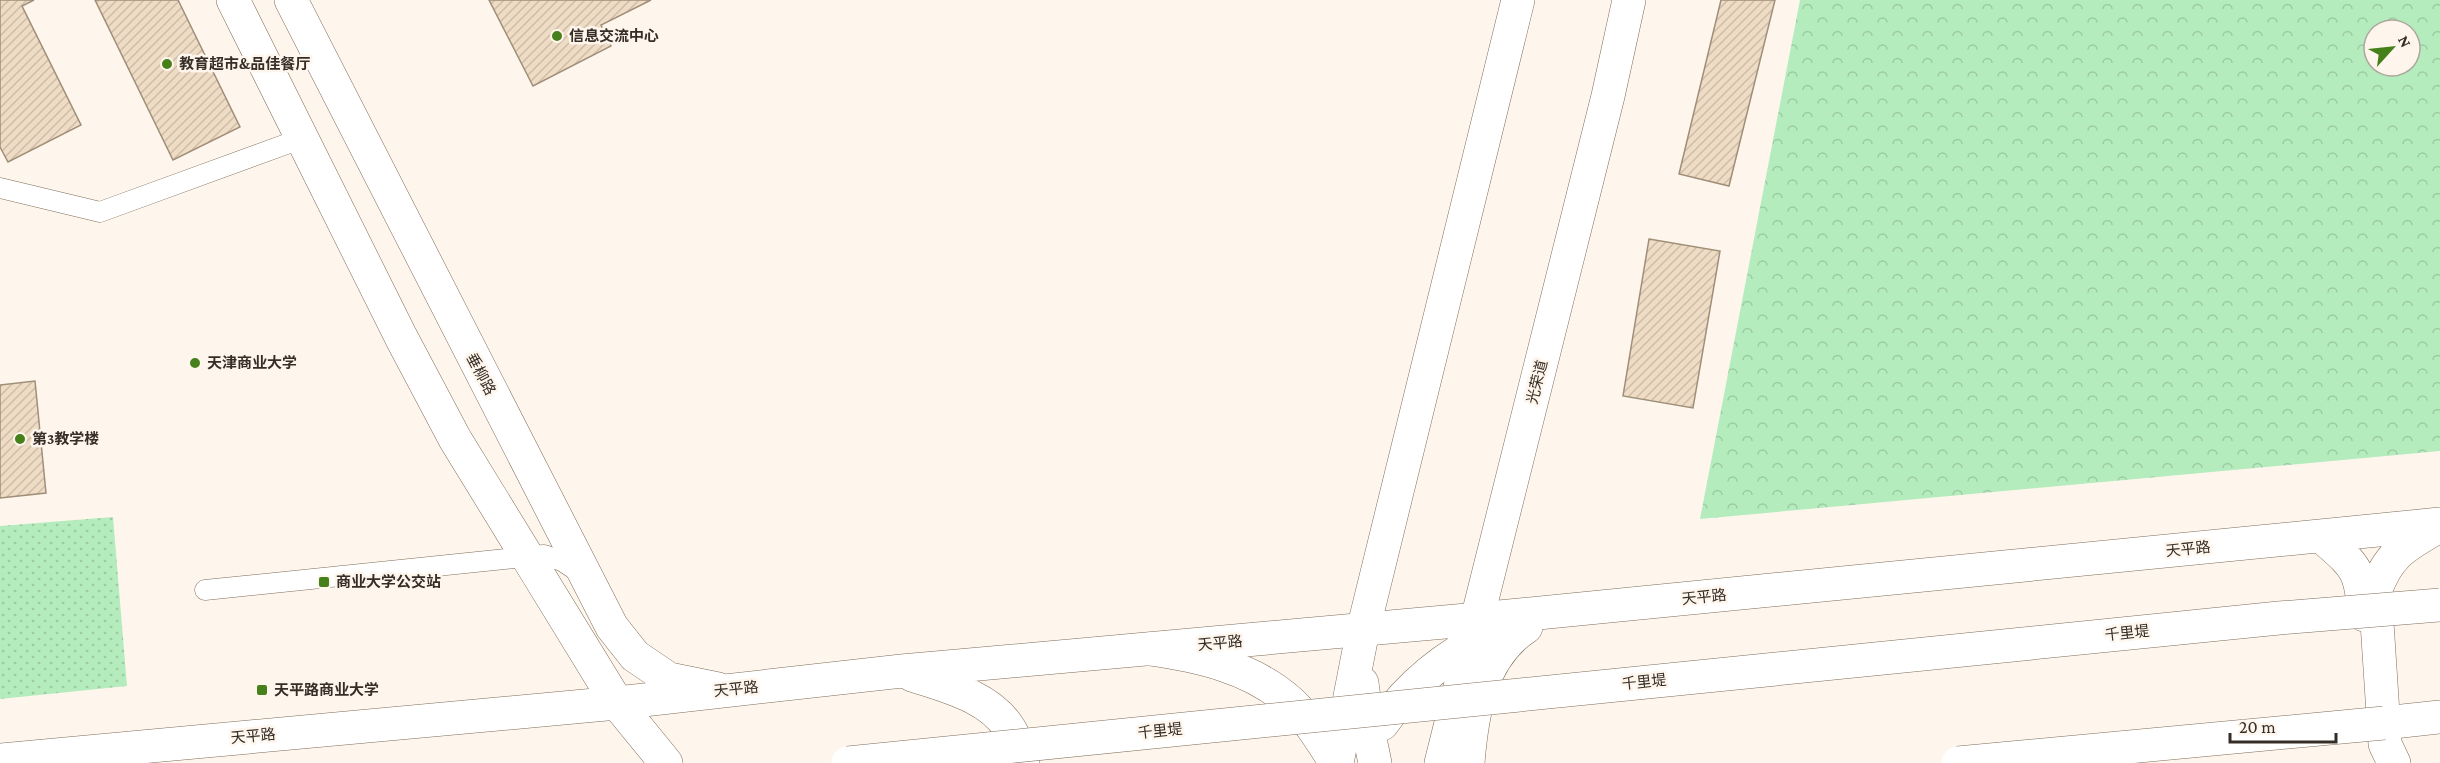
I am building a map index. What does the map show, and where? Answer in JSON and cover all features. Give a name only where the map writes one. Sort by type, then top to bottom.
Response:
[{"type":"main road","points":[[233,0],[401,337],[455,440],[617,703],[666,763]]},
{"type":"main road","name":"垂柳路","points":[[291,0],[612,627],[635,656],[669,679],[724,690]]},
{"type":"main road","points":[[1337,763],[1363,630],[1518,0]]},
{"type":"main road","name":"光荣道","points":[[1441,763],[1605,108],[1629,0]]},
{"type":"main road","points":[[2394,763],[2385,744],[2375,592],[2382,572],[2402,548],[2440,525]]},
{"type":"main road","name":"天平路","points":[[1564,611],[2440,525]]},
{"type":"main road","points":[[2321,536],[2347,559],[2360,575],[2372,740],[2368,763]]},
{"type":"main road","name":"千里堤","points":[[848,763],[2279,618],[2440,605]]},
{"type":"main road","points":[[1368,756],[1401,699],[1475,632],[1564,611]]},
{"type":"main road","points":[[1468,763],[1473,718],[1484,678],[1495,656],[1517,632],[1564,611]]},
{"type":"main road","points":[[1363,630],[1362,686],[1368,756]]},
{"type":"main road","name":"天平路","points":[[0,760],[617,703],[902,671],[1363,630],[1475,632]]},
{"type":"main road","points":[[1150,649],[1187,654],[1226,664],[1259,681],[1288,700],[1316,733],[1337,763]]},
{"type":"main road","points":[[902,671],[947,687],[987,705],[1009,728],[1023,763]]},
{"type":"main road","points":[[1958,763],[2440,717]]},
{"type":"main road","points":[[2384,723],[2440,727]]},
{"type":"lane","points":[[0,188],[100,212],[303,138]]},
{"type":"lane","points":[[205,590],[544,555],[575,568],[591,585]]},
{"type":"green space","points":[[1800,0],[2440,0],[2440,451],[1700,519]]},
{"type":"green space","points":[[113,517],[127,686],[0,699],[0,526]]},
{"type":"building","points":[[0,0],[34,0],[22,6],[81,125],[8,162],[0,147]]},
{"type":"building","name":"教育超市&品佳餐厅","points":[[95,0],[178,0],[240,127],[173,160]]},
{"type":"building","name":"信息交流中心","points":[[489,0],[651,0],[601,25],[611,46],[533,86]]},
{"type":"building","points":[[1721,0],[1775,0],[1729,186],[1679,174]]},
{"type":"building","points":[[1649,239],[1720,251],[1693,408],[1623,396]]},
{"type":"building","name":"第3教学楼","points":[[35,381],[46,493],[0,498],[0,385]]},
{"type":"place","name":"信息交流中心","points":[[557,36]]},
{"type":"place","name":"教育超市&品佳餐厅","points":[[167,64]]},
{"type":"place","name":"天津商业大学","points":[[195,363]]},
{"type":"place","name":"第3教学楼","points":[[20,439]]},
{"type":"place","name":"商业大学公交站","points":[[324,582]]},
{"type":"place","name":"天平路商业大学","points":[[262,690]]}]
